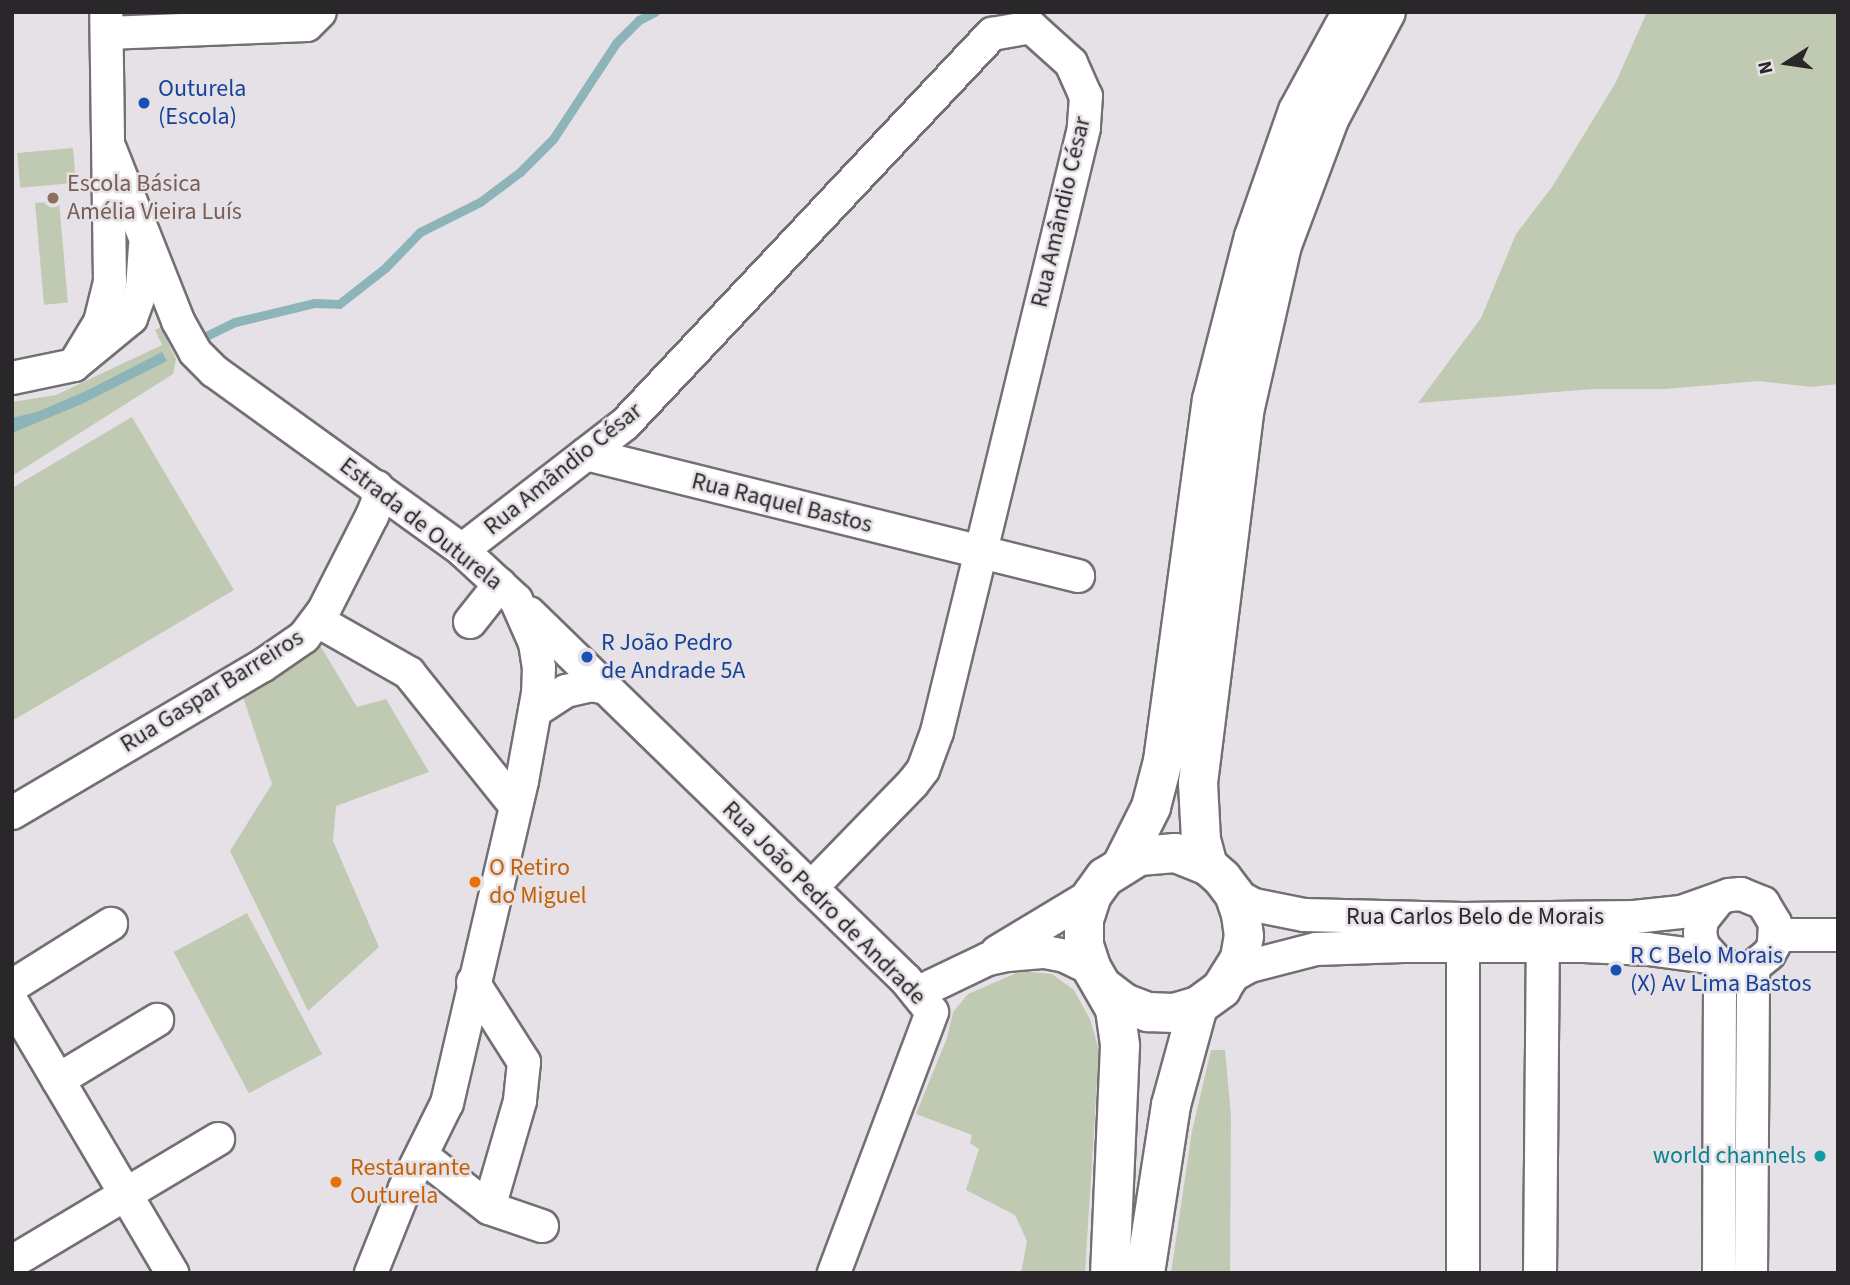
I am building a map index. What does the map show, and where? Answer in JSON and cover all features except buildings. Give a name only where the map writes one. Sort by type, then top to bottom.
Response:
[{"type":"street","points":[[74,365],[103,315],[110,282],[106,23],[307,25],[320,12]]},
{"type":"street","points":[[1123,863],[1152,807],[1163,761],[1212,400],[1254,237],[1298,111],[1352,12]]},
{"type":"street","points":[[1208,866],[1201,840],[1198,783],[1244,412],[1282,245],[1329,120],[1386,12]]},
{"type":"street","name":"Rua Amândio César","points":[[463,550],[625,424],[992,34],[1031,27],[1071,63],[1086,96],[1084,128],[978,553],[937,732],[923,771],[811,888]]},
{"type":"street","name":"Estrada de Outurela","points":[[110,149],[178,321],[195,352],[214,371],[463,550],[508,592],[535,643],[539,667],[535,710],[522,781],[514,804],[447,1103],[405,1188],[371,1273]]},
{"type":"street","points":[[12,378],[74,365],[110,339],[131,318],[142,288],[146,241]]},
{"type":"street","points":[[103,315],[134,307],[154,308],[178,321]]},
{"type":"street","name":"Rua Raquel Bastos","points":[[586,454],[1078,576]]},
{"type":"street","name":"Rua Gaspar Barreiros","points":[[12,813],[262,666],[304,637],[318,621],[372,516],[378,502],[377,487]]},
{"type":"street","points":[[470,622],[508,592]]},
{"type":"street","name":"Rua João Pedro de Andrade","points":[[508,592],[811,888],[917,993],[932,1012],[834,1273]]},
{"type":"street","points":[[318,621],[409,673],[514,804]]},
{"type":"street","points":[[535,710],[566,691],[591,685],[606,688]]},
{"type":"street","points":[[979,962],[1007,955],[1045,952],[1065,956],[1098,978],[1124,1003],[1148,1012],[1174,1013],[1198,1006],[1211,998],[1230,977],[1240,958],[1244,936],[1241,914],[1234,894],[1208,866],[1192,858],[1166,852],[1139,856],[1123,863],[1105,877],[1092,895],[1084,919],[1084,945],[1098,978],[1115,1009],[1120,1046],[1110,1273]]},
{"type":"street","name":"Rua Carlos Belo de Morais","points":[[1234,894],[1254,905],[1304,915],[1463,933]]},
{"type":"street","name":"Rua Carlos Belo de Morais","points":[[1230,977],[1250,966],[1316,949],[1681,912],[1741,894],[1763,903],[1775,923],[1776,935]]},
{"type":"street","points":[[917,993],[979,962],[1092,895]]},
{"type":"street","points":[[1718,900],[1709,909],[1700,933],[1715,961],[1718,1273]]},
{"type":"street","points":[[12,986],[111,924]]},
{"type":"street","points":[[1464,1273],[1463,933],[1543,947],[1648,948],[1715,961],[1742,970],[1754,967],[1769,954],[1776,935],[1838,935]]},
{"type":"street","points":[[1540,1273],[1543,947]]},
{"type":"street","points":[[1751,1273],[1754,967]]},
{"type":"street","points":[[473,982],[524,1062],[520,1101],[489,1208]]},
{"type":"street","points":[[12,1002],[173,1273]]},
{"type":"street","points":[[1145,1273],[1171,1105],[1198,1006]]},
{"type":"street","points":[[58,1080],[157,1020]]},
{"type":"street","points":[[12,1262],[218,1139]]},
{"type":"street","points":[[422,1156],[489,1208],[542,1226]]},
{"type":"green space","points":[[1647,12],[1838,12],[1838,384],[1812,387],[1758,381],[1666,389],[1594,389],[1418,403],[1481,318],[1516,234],[1552,187],[1616,82]]},
{"type":"green space","points":[[73,148],[76,183],[20,188],[17,153]]},
{"type":"green space","points":[[59,201],[68,303],[44,305],[35,203]]},
{"type":"green space","points":[[161,327],[176,359],[173,374],[12,476],[12,402],[56,395],[162,345],[155,330]]},
{"type":"green space","points":[[132,417],[234,590],[12,721],[12,488]]},
{"type":"green space","points":[[320,645],[357,707],[386,699],[429,772],[336,806],[333,841],[379,947],[308,1011],[230,851],[272,784],[243,697]]},
{"type":"green space","points":[[247,913],[322,1054],[249,1093],[174,952]]},
{"type":"green space","points":[[1021,971],[1052,974],[1074,990],[1090,1019],[1099,1050],[1085,1273],[1021,1273],[1027,1241],[1015,1215],[966,1190],[979,1149],[970,1143],[972,1135],[916,1114],[947,1038],[953,1012],[968,994]]},
{"type":"green space","points":[[1211,1050],[1225,1050],[1231,1116],[1230,1273],[1171,1273],[1192,1131]]},
{"type":"water","points":[[162,352],[167,361],[82,404],[12,433],[12,418],[37,412],[86,391]]},
{"type":"waterway","points":[[204,337],[235,322],[314,303],[339,304],[385,268],[420,232],[480,202],[520,172],[553,139],[616,43],[639,20],[655,12]]},
{"type":"place","name":"Outurela (Escola)","points":[[144,103]]},
{"type":"place","name":"Escola Básica Amélia Vieira Luís","points":[[53,198]]},
{"type":"place","name":"R João Pedro de Andrade 5A","points":[[587,657]]},
{"type":"place","name":"O Retiro do Miguel","points":[[475,882]]},
{"type":"place","name":"R C Belo Morais (X) Av Lima Bastos","points":[[1616,970]]},
{"type":"place","name":"world channels","points":[[1820,1156]]},
{"type":"place","name":"Restaurante Outurela","points":[[336,1182]]}]
